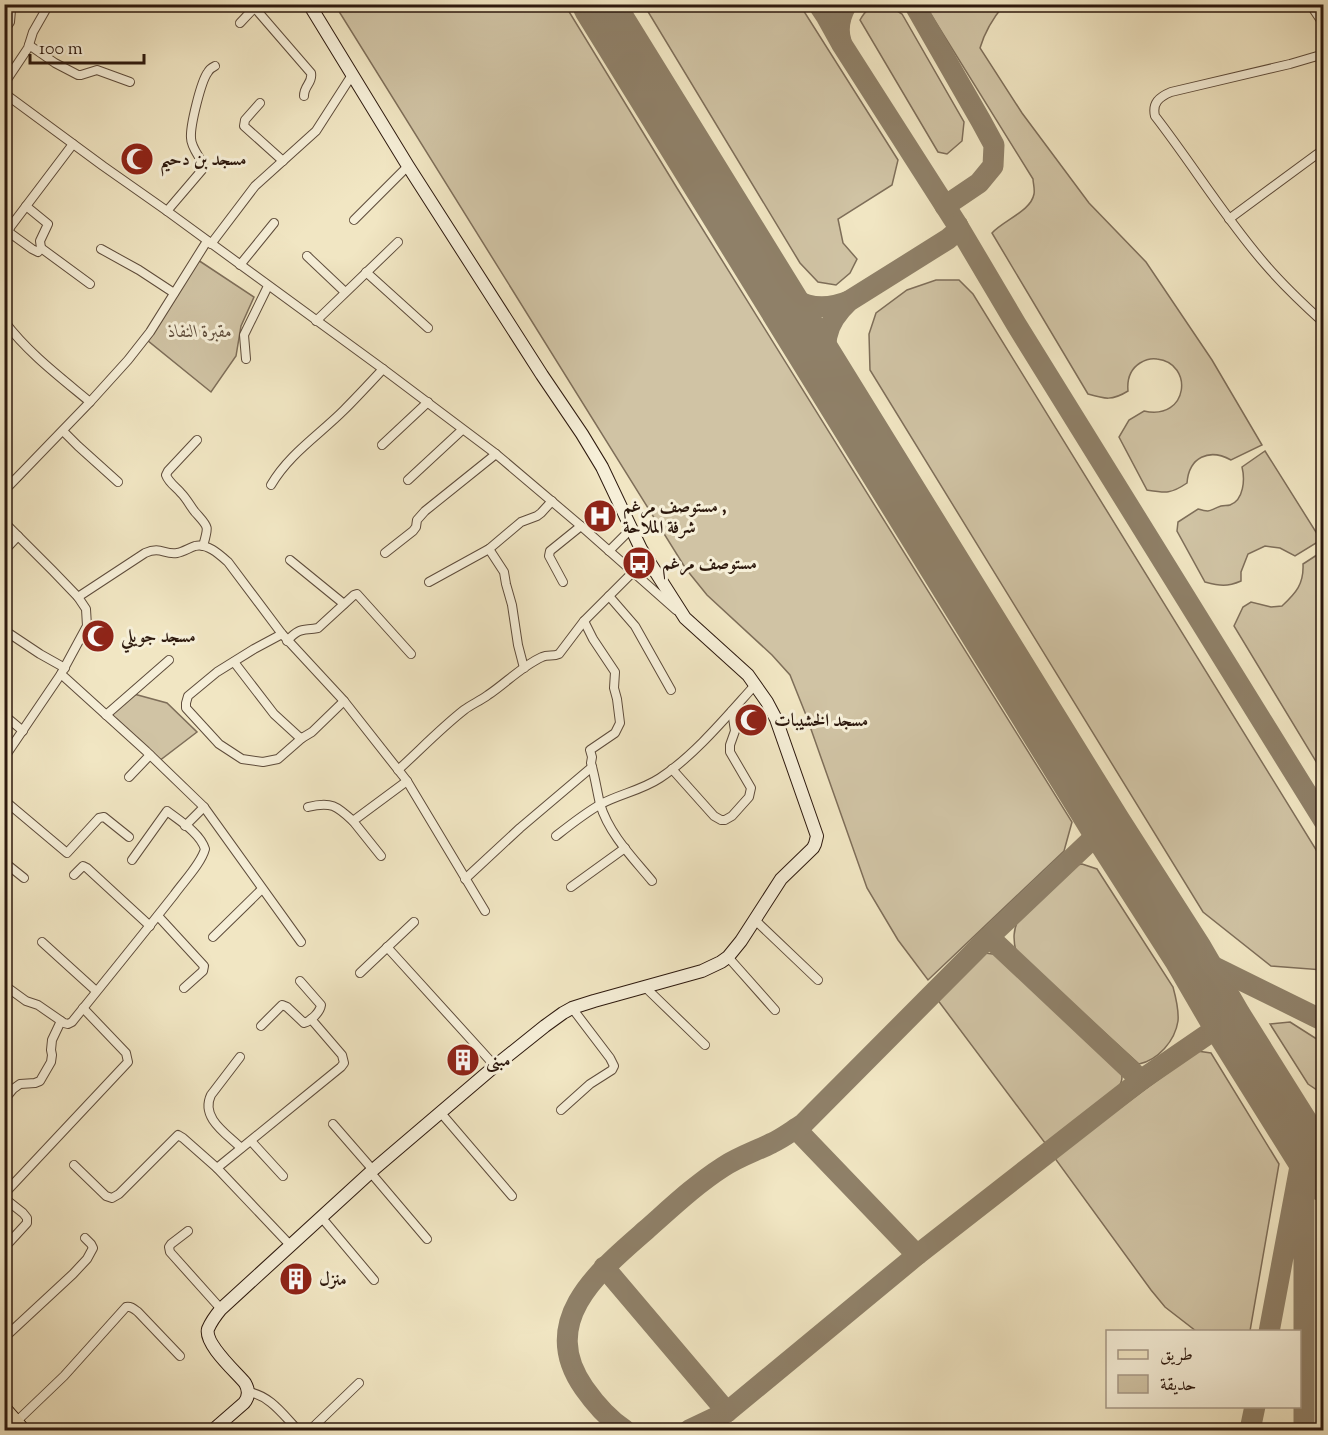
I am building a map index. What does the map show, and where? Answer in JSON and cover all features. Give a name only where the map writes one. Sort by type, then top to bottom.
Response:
[{"type":"main road","points":[[213,1431],[248,1397],[245,1383],[209,1341],[208,1330],[221,1309],[372,1172],[545,1026],[572,1008],[702,971],[728,957],[781,879],[813,848],[817,836],[776,719],[767,702],[734,661],[685,618],[641,549],[602,467],[582,434],[408,166],[309,4]]},
{"type":"main road","points":[[4,1407],[20,1426]]},
{"type":"street","points":[[4,32],[10,22],[14,4]]},
{"type":"street","points":[[4,84],[29,45],[33,32],[49,4]]},
{"type":"street","points":[[1310,4],[1323,25]]},
{"type":"street","points":[[240,23],[256,6],[310,74],[311,80],[305,89],[304,96]]},
{"type":"street","points":[[29,45],[78,75],[97,70],[130,82]]},
{"type":"street","points":[[1323,54],[1171,92],[1161,96],[1153,109],[1155,116],[1228,219],[1266,265],[1323,322]]},
{"type":"street","points":[[167,211],[202,170],[203,164],[192,143],[191,132],[204,78],[207,72],[215,66]]},
{"type":"street","points":[[4,491],[128,360],[150,332],[209,243],[255,186],[316,131],[352,75]]},
{"type":"street","points":[[4,93],[428,402],[552,501],[685,618]]},
{"type":"street","points":[[260,103],[244,120],[244,126],[283,161]]},
{"type":"street","points":[[41,248],[36,252],[9,230],[73,144]]},
{"type":"street","points":[[1228,219],[1323,149]]},
{"type":"street","points":[[354,220],[408,166]]},
{"type":"street","points":[[26,206],[48,224],[40,239],[41,248],[90,284]]},
{"type":"street","points":[[240,265],[274,223]]},
{"type":"street","points":[[316,321],[398,242]]},
{"type":"street","points":[[101,249],[174,293]]},
{"type":"street","points":[[307,256],[345,292]]},
{"type":"street","points":[[366,272],[428,328]]},
{"type":"street","points":[[246,359],[244,335],[268,286]]},
{"type":"street","points":[[4,321],[40,360],[90,402]]},
{"type":"street","points":[[272,485],[280,470],[290,459],[344,410],[383,369]]},
{"type":"street","points":[[382,445],[428,402]]},
{"type":"street","points":[[408,480],[462,429]]},
{"type":"street","points":[[63,431],[118,482]]},
{"type":"street","points":[[197,440],[166,475],[167,480],[181,493],[195,513],[204,520],[207,533],[203,546]]},
{"type":"street","points":[[385,553],[413,531],[417,520],[425,511],[495,454]]},
{"type":"street","points":[[429,582],[489,549],[520,522],[541,513],[552,501]]},
{"type":"street","points":[[4,522],[78,597],[86,609],[87,626],[63,671],[4,758]]},
{"type":"street","points":[[563,582],[549,556],[550,551],[581,526]]},
{"type":"street","points":[[609,551],[632,529]]},
{"type":"street","points":[[4,551],[18,536]]},
{"type":"street","points":[[78,597],[152,550],[177,553],[198,545],[219,554],[228,562],[285,637],[344,700],[407,781],[484,910]]},
{"type":"street","points":[[489,549],[504,572],[524,669]]},
{"type":"street","points":[[290,560],[344,604]]},
{"type":"street","points":[[398,770],[464,710],[488,696],[544,656],[557,656],[584,621],[633,572]]},
{"type":"street","points":[[344,700],[312,732],[278,759],[263,762],[242,759],[219,744],[186,708],[188,696],[217,672],[254,649],[302,629],[318,628],[354,595],[360,596],[411,654]]},
{"type":"street","points":[[609,596],[635,626],[671,690]]},
{"type":"street","points":[[584,621],[615,672],[614,688],[620,723],[615,733],[590,750],[600,804],[612,829],[652,881]]},
{"type":"street","points":[[4,630],[63,671],[106,715],[204,807],[301,942]]},
{"type":"street","points":[[106,715],[169,660]]},
{"type":"street","points":[[234,662],[274,714],[302,738]]},
{"type":"street","points":[[556,836],[600,804],[659,779],[693,750],[755,685]]},
{"type":"street","points":[[672,769],[714,816],[725,820],[732,816],[749,797],[751,788],[730,752],[735,731],[732,711]]},
{"type":"street","points":[[4,715],[24,731]]},
{"type":"street","points":[[129,777],[150,755]]},
{"type":"street","points":[[465,879],[520,828],[592,767]]},
{"type":"street","points":[[353,821],[407,781]]},
{"type":"street","points":[[4,800],[67,853],[99,818],[104,817],[129,837]]},
{"type":"street","points":[[308,807],[321,804],[337,807],[353,821],[381,856]]},
{"type":"street","points":[[185,826],[204,807]]},
{"type":"street","points":[[4,985],[61,1021],[68,1024],[72,1022],[158,916],[205,849],[201,841],[168,811],[132,860]]},
{"type":"street","points":[[571,887],[625,848]]},
{"type":"street","points":[[4,862],[24,879]]},
{"type":"street","points":[[74,875],[81,867],[87,868],[150,926]]},
{"type":"street","points":[[213,937],[262,889]]},
{"type":"street","points":[[158,916],[204,966],[203,971],[184,988]]},
{"type":"street","points":[[755,920],[818,980]]},
{"type":"street","points":[[360,973],[414,922]]},
{"type":"street","points":[[42,942],[96,991]]},
{"type":"street","points":[[387,947],[495,1066]]},
{"type":"street","points":[[728,957],[775,1010]]},
{"type":"street","points":[[261,1026],[282,1005],[304,1023],[320,1009],[321,1005],[300,981]]},
{"type":"street","points":[[645,987],[705,1045]]},
{"type":"street","points":[[7,1241],[27,1223],[27,1218],[4,1196],[128,1062],[126,1053],[83,1008]]},
{"type":"street","points":[[561,1110],[579,1093],[612,1070],[614,1066],[572,1008]]},
{"type":"street","points":[[217,1168],[344,1063],[342,1055],[311,1019]]},
{"type":"street","points":[[4,1100],[20,1084],[40,1081],[51,1062],[52,1040],[61,1021]]},
{"type":"street","points":[[240,1057],[211,1095],[207,1108],[214,1122],[241,1148]]},
{"type":"street","points":[[441,1113],[512,1197]]},
{"type":"street","points":[[333,1124],[428,1239]]},
{"type":"street","points":[[74,1165],[106,1196],[112,1198],[119,1194],[178,1135],[217,1168],[291,1246]]},
{"type":"street","points":[[251,1141],[283,1176]]},
{"type":"street","points":[[321,1218],[374,1280]]},
{"type":"street","points":[[188,1231],[171,1244],[170,1252],[221,1309]]},
{"type":"street","points":[[4,1338],[87,1259],[93,1248],[85,1238]]},
{"type":"street","points":[[20,1426],[126,1307],[138,1312],[180,1356]]},
{"type":"street","points":[[310,1431],[359,1383]]},
{"type":"street","points":[[248,1392],[264,1397],[298,1431]]},
{"type":"green space","points":[[881,4],[888,5],[902,14],[964,122],[962,141],[947,154],[938,152],[860,20],[868,9]]},
{"type":"green space","points":[[335,5],[565,5],[1072,822],[1064,851],[928,980],[898,940],[867,888],[790,675],[772,655],[707,595],[686,569]]},
{"type":"green space","points":[[644,5],[800,5],[898,160],[892,185],[838,219],[843,243],[857,259],[850,273],[836,285],[818,282],[800,263]]},
{"type":"green space","points":[[925,5],[1004,5],[990,25],[980,48],[1022,113],[1089,203],[1146,262],[1212,360],[1262,445],[1231,460],[1215,455],[1201,457],[1192,467],[1187,483],[1181,487],[1168,492],[1147,490],[1119,437],[1129,420],[1144,411],[1159,412],[1170,408],[1178,400],[1181,380],[1177,370],[1169,363],[1157,359],[1148,360],[1140,363],[1131,372],[1128,379],[1128,391],[1108,398],[1088,394],[992,233],[1023,210],[1032,200],[1033,179]]},
{"type":"green space","name":"مقبرة النفاذ","points":[[198,260],[254,297],[241,326],[236,356],[211,392],[147,340]]},
{"type":"green space","points":[[936,280],[959,280],[973,294],[1323,861],[1323,970],[1271,966],[1203,912],[870,370],[869,334],[876,313],[907,290]]},
{"type":"green space","points":[[1265,451],[1321,540],[1295,556],[1280,548],[1265,546],[1248,554],[1241,572],[1241,581],[1223,585],[1205,582],[1177,531],[1178,522],[1198,509],[1208,511],[1235,502],[1242,489],[1242,467]]},
{"type":"green space","points":[[1323,551],[1323,773],[1234,626],[1243,607],[1251,602],[1271,607],[1282,606],[1298,588],[1303,564]]},
{"type":"green space","points":[[134,694],[167,703],[197,732],[159,761],[111,715]]},
{"type":"green space","points":[[1082,864],[1097,869],[1173,987],[1178,1017],[1176,1028],[1173,1036],[1159,1054],[1146,1062],[1139,1064],[1016,952],[1014,935],[1019,918],[1071,866]]},
{"type":"green space","points":[[985,953],[1000,955],[1118,1064],[1121,1072],[1122,1080],[1117,1090],[1048,1147],[937,999],[977,957]]},
{"type":"green space","points":[[1290,1022],[1323,1043],[1323,1094],[1308,1084],[1270,1024]]},
{"type":"green space","points":[[1197,1051],[1211,1053],[1279,1164],[1250,1330],[1195,1330],[1165,1307],[1054,1157]]},
{"type":"green space","points":[[1318,1221],[1324,1229],[1323,1430],[1319,1430]]},
{"type":"taxiway","points":[[818,4],[958,226],[1016,324],[1324,821]]},
{"type":"taxiway","points":[[841,41],[840,22],[847,4]]},
{"type":"taxiway","points":[[914,4],[994,145],[993,166],[979,183],[945,206]]},
{"type":"taxiway","points":[[830,380],[826,357],[827,337],[833,319],[840,310],[849,301],[948,239],[955,233],[958,226]]},
{"type":"taxiway","points":[[771,284],[789,297],[807,305],[827,307],[849,301]]},
{"type":"taxiway","points":[[625,1430],[593,1400],[571,1364],[567,1341],[571,1319],[580,1299],[593,1280],[628,1246],[703,1181],[729,1163],[776,1141],[803,1124],[989,937],[1106,826]]},
{"type":"taxiway","points":[[989,937],[1141,1080]]},
{"type":"taxiway","points":[[1188,954],[1324,1021]]},
{"type":"taxiway","points":[[689,1430],[727,1412],[917,1255],[1141,1080],[1227,1021]]},
{"type":"taxiway","points":[[796,1129],[917,1255]]},
{"type":"taxiway","points":[[1269,1330],[1304,1145],[1304,1430]]},
{"type":"taxiway","points":[[604,1267],[727,1412]]},
{"type":"taxiway","points":[[1250,1430],[1255,1408]]},
{"type":"runway","points":[[598,4],[1324,1176]]},
{"type":"place","name":"مسجد بن دحيم","points":[[137,159]]},
{"type":"place","name":"مستوصف مرغم , شرفة الملاحة","points":[[600,516]]},
{"type":"place","name":"مستوصف مرغم","points":[[639,563]]},
{"type":"place","name":"مسجد جويلي","points":[[98,636]]},
{"type":"place","name":"مسجد الخشيبات","points":[[751,720]]},
{"type":"place","name":"مبنى","points":[[463,1060]]},
{"type":"place","name":"منزل","points":[[296,1279]]}]
